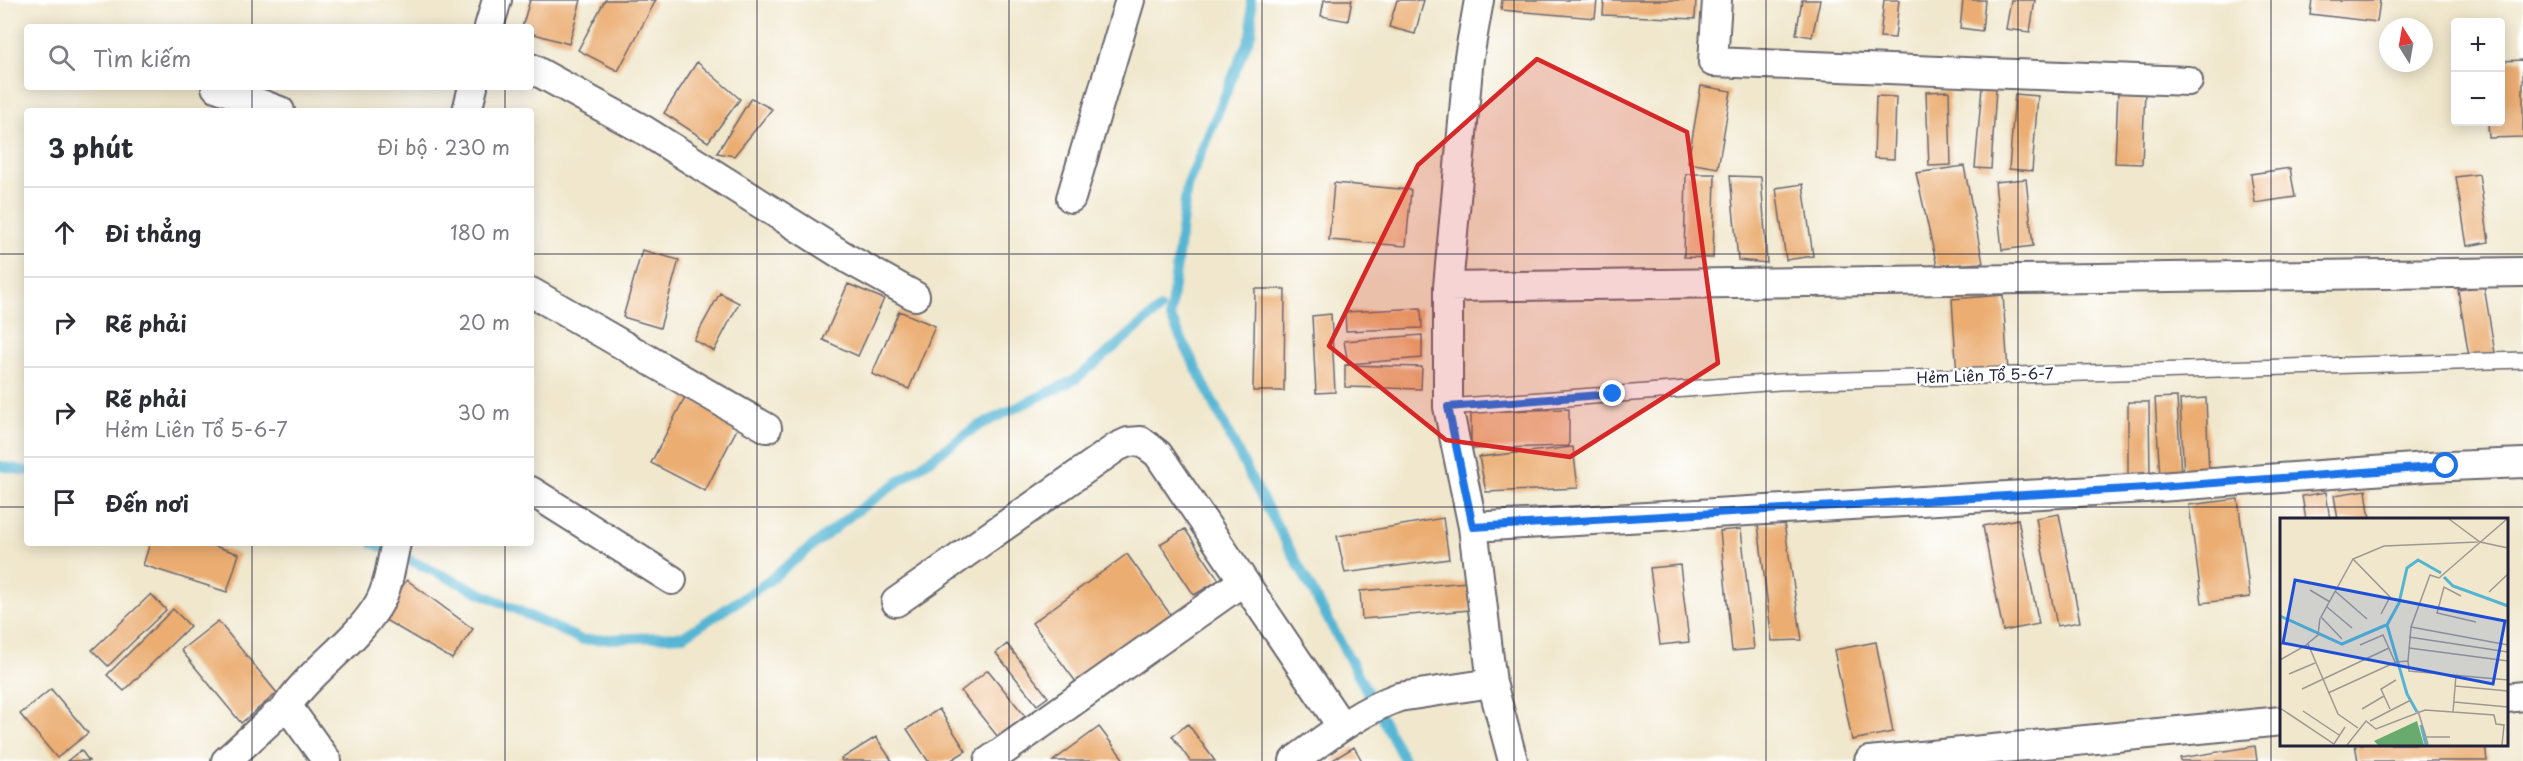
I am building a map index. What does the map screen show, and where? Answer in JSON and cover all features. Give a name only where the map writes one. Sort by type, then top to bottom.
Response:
[{"type":"street","points":[[490,24],[497,0]]},
{"type":"street","points":[[1071,198],[1130,0]]},
{"type":"street","points":[[1479,0],[1468,57],[1448,287],[1448,407],[1473,527],[1492,683],[1513,761]]},
{"type":"street","points":[[1717,0],[1713,62],[2188,81]]},
{"type":"street","points":[[534,70],[644,130],[850,260],[915,296]]},
{"type":"street","points":[[224,90],[272,108]]},
{"type":"street","points":[[468,108],[472,90]]},
{"type":"street","points":[[1448,287],[2523,272]]},
{"type":"street","points":[[534,294],[767,428]]},
{"type":"street","points":[[896,602],[1117,447],[1128,442],[1141,441],[1158,454],[1242,582],[1345,725]]},
{"type":"street","points":[[1473,527],[2146,488],[2427,467],[2523,463]]},
{"type":"street","points":[[534,493],[672,580]]},
{"type":"street","points":[[226,761],[275,716],[283,712],[299,689],[330,660],[378,606],[386,588],[395,546]]},
{"type":"street","points":[[989,761],[1242,582]]},
{"type":"street","points":[[1294,761],[1345,725],[1399,697],[1492,683]]},
{"type":"street","points":[[2508,698],[2523,696]]},
{"type":"street","points":[[283,712],[293,714],[327,761]]},
{"type":"street","points":[[1869,761],[2079,751],[2280,721]]},
{"type":"lane","name":"Hẻm Liên Tổ 5-6-7","points":[[1448,407],[1779,382],[2523,360]]},
{"type":"highlighted area","points":[[1537,59],[1687,132],[1718,363],[1570,457],[1446,440],[1329,346],[1418,165]]},
{"type":"building","points":[[530,0],[581,0],[569,44],[534,34],[534,24],[523,24]]},
{"type":"building","points":[[605,0],[656,0],[618,71],[578,50]]},
{"type":"building","points":[[1324,0],[1352,0],[1348,21],[1321,16]]},
{"type":"building","points":[[1397,0],[1424,0],[1415,34],[1389,27]]},
{"type":"building","points":[[1502,0],[1597,0],[1595,18],[1501,10]]},
{"type":"building","points":[[1604,0],[1696,0],[1695,19],[1603,15]]},
{"type":"building","points":[[1802,0],[1820,0],[1812,37],[1796,34]]},
{"type":"building","points":[[1884,0],[1899,0],[1895,38],[1880,37]]},
{"type":"building","points":[[1963,0],[1985,0],[1982,31],[1960,28]]},
{"type":"building","points":[[2011,0],[2035,0],[2030,32],[2006,29]]},
{"type":"building","points":[[2312,0],[2380,0],[2377,22],[2310,14]]},
{"type":"building","points":[[2523,60],[2523,137],[2489,138],[2488,126],[2505,126],[2505,61]]},
{"type":"building","points":[[697,62],[740,99],[708,142],[664,113]]},
{"type":"building","points":[[1701,86],[1731,91],[1718,168],[1688,163]]},
{"type":"building","points":[[1982,87],[1996,88],[1991,169],[1975,168]]},
{"type":"building","points":[[2118,90],[2145,91],[2142,164],[2115,163]]},
{"type":"building","points":[[1949,91],[1951,165],[1929,166],[1926,92]]},
{"type":"building","points":[[2015,94],[2038,96],[2032,171],[2009,169]]},
{"type":"building","points":[[1876,96],[1896,97],[1894,159],[1874,158]]},
{"type":"building","points":[[751,98],[772,109],[734,156],[717,153]]},
{"type":"building","points":[[1964,166],[1983,263],[1937,266],[1916,173]]},
{"type":"building","points":[[2290,168],[2295,197],[2255,203],[2251,174]]},
{"type":"building","points":[[1686,174],[1715,174],[1713,258],[1684,257]]},
{"type":"building","points":[[2479,174],[2489,242],[2467,246],[2456,177]]},
{"type":"building","points":[[1730,176],[1761,177],[1767,263],[1738,260]]},
{"type":"building","points":[[2026,179],[2033,246],[2002,250],[1995,182]]},
{"type":"building","points":[[1334,183],[1411,190],[1406,246],[1329,240]]},
{"type":"building","points":[[1803,184],[1813,256],[1786,260],[1776,188]]},
{"type":"building","points":[[642,250],[679,260],[660,328],[623,317]]},
{"type":"building","points":[[848,284],[884,299],[858,356],[823,340]]},
{"type":"building","points":[[2484,286],[2495,353],[2469,357],[2458,290]]},
{"type":"building","points":[[1255,289],[1285,289],[1284,391],[1253,391]]},
{"type":"building","points":[[720,293],[739,303],[714,351],[694,340]]},
{"type":"building","points":[[2003,295],[2008,372],[1957,376],[1952,299]]},
{"type":"building","points":[[1421,308],[1422,328],[1346,331],[1345,312]]},
{"type":"building","points":[[899,311],[935,326],[909,389],[872,374]]},
{"type":"building","points":[[1331,314],[1335,392],[1316,393],[1312,316]]},
{"type":"building","points":[[1422,335],[1422,358],[1348,364],[1344,341]]},
{"type":"building","points":[[1345,365],[1422,367],[1421,389],[1345,387]]},
{"type":"building","points":[[686,395],[740,423],[705,491],[651,463]]},
{"type":"building","points":[[2177,397],[2181,476],[2160,477],[2155,398]]},
{"type":"building","points":[[2206,398],[2209,475],[2184,476],[2180,400]]},
{"type":"building","points":[[2128,402],[2149,402],[2150,476],[2128,476]]},
{"type":"building","points":[[1569,409],[1569,446],[1471,449],[1471,412]]},
{"type":"building","points":[[1573,447],[1578,488],[1486,492],[1479,457]]},
{"type":"building","points":[[2366,490],[2370,518],[2338,518],[2334,495]]},
{"type":"building","points":[[2326,492],[2330,518],[2306,518],[2302,496]]},
{"type":"building","points":[[2238,499],[2250,597],[2202,603],[2189,505]]},
{"type":"building","points":[[2059,514],[2080,622],[2057,626],[2036,518]]},
{"type":"building","points":[[1443,518],[1449,559],[1345,573],[1337,536]]},
{"type":"building","points":[[2018,519],[2039,624],[2003,631],[1983,526]]},
{"type":"building","points":[[1784,523],[1802,640],[1772,641],[1758,524]]},
{"type":"building","points":[[1185,529],[1219,580],[1194,595],[1160,544]]},
{"type":"building","points":[[1741,529],[1754,649],[1732,651],[1720,531]]},
{"type":"building","points":[[149,546],[214,546],[239,554],[227,592],[143,565]]},
{"type":"building","points":[[1127,554],[1173,618],[1079,686],[1032,623]]},
{"type":"building","points":[[1680,565],[1689,642],[1660,645],[1650,568]]},
{"type":"building","points":[[407,580],[473,629],[452,659],[380,617]]},
{"type":"building","points":[[1468,582],[1470,610],[1362,619],[1360,591]]},
{"type":"building","points":[[151,594],[166,610],[108,666],[92,650]]},
{"type":"building","points":[[173,609],[190,626],[124,691],[107,675]]},
{"type":"building","points":[[218,621],[277,693],[241,723],[181,650]]},
{"type":"building","points":[[1876,642],[1893,732],[1852,740],[1834,650]]},
{"type":"building","points":[[1007,644],[1048,697],[1037,705],[996,653]]},
{"type":"building","points":[[988,670],[1025,716],[998,737],[961,691]]},
{"type":"building","points":[[51,689],[88,733],[57,758],[20,714]]},
{"type":"building","points":[[939,709],[966,751],[950,761],[928,761],[907,729]]},
{"type":"building","points":[[1188,724],[1215,761],[1190,761],[1172,736]]},
{"type":"building","points":[[1099,727],[1125,761],[1053,761]]},
{"type":"building","points":[[876,737],[892,761],[842,761],[841,759]]},
{"type":"building","points":[[2255,746],[2257,761],[2181,761],[2180,758]]},
{"type":"building","points":[[2355,746],[2485,746],[2487,761],[2358,761]]},
{"type":"building","points":[[1354,747],[1362,761],[1331,761]]},
{"type":"building","points":[[81,750],[89,761],[67,761]]},
{"type":"waterway","points":[[1251,0],[1252,31],[1187,186],[1170,316],[1250,476],[1405,761]]},
{"type":"waterway","points":[[379,546],[582,640],[684,636],[766,583],[850,516],[976,427],[1076,379],[1160,309]]},
{"type":"waterway","points":[[0,466],[24,470]]},
{"type":"route","points":[[1613,394],[1448,407],[1473,527],[2146,488],[2446,466]]}]
